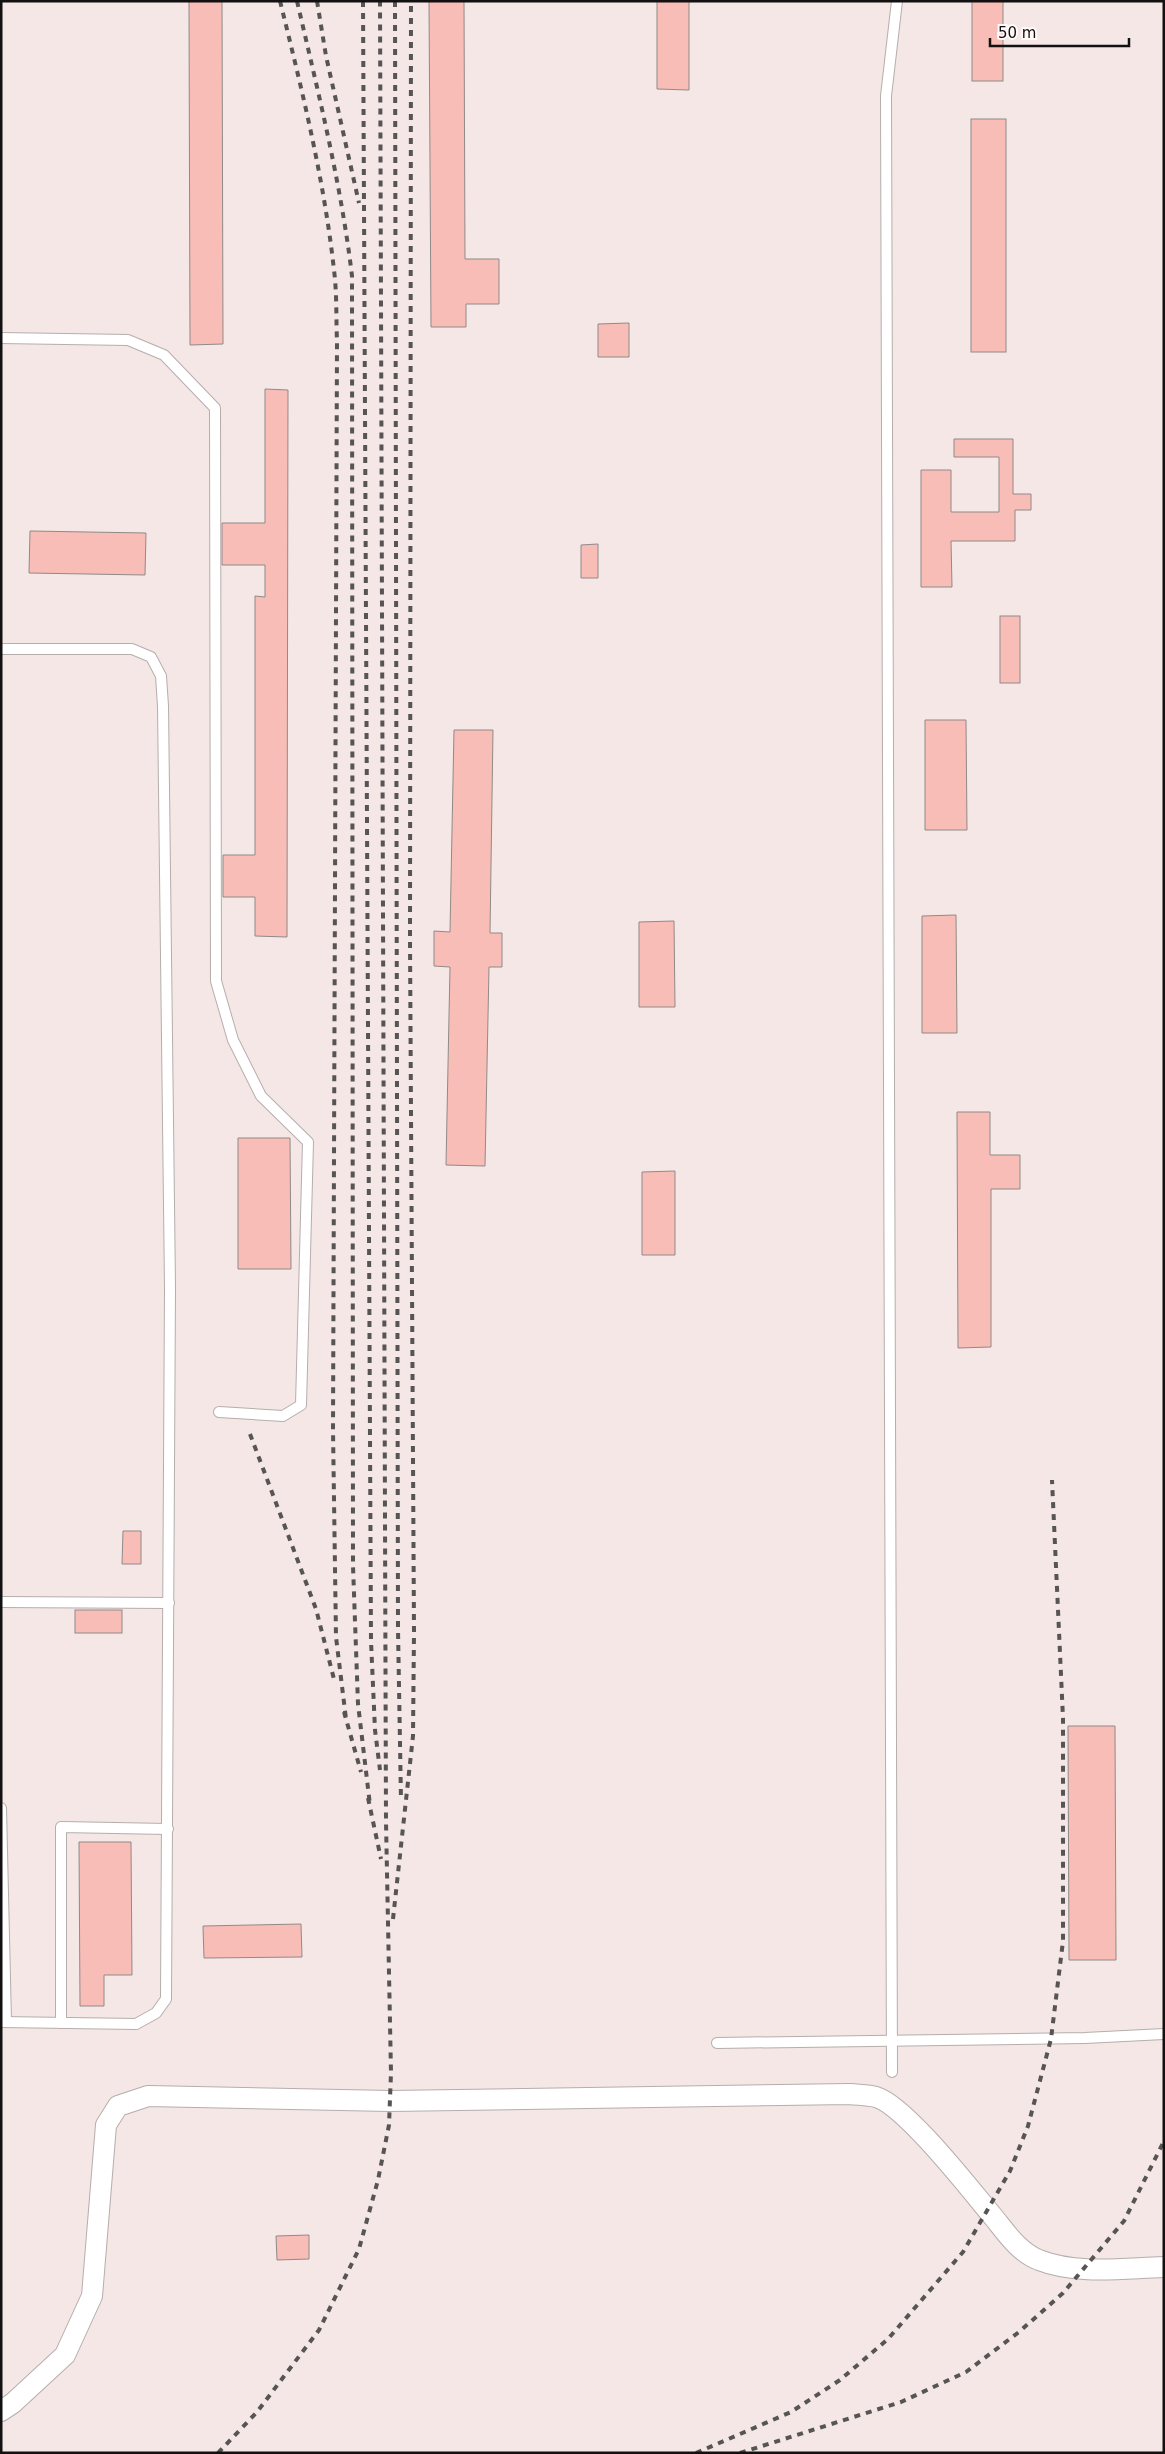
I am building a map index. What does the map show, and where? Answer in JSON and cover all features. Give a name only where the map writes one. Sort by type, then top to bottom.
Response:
[{"type":"street","points":[[1,2411],[13,2403],[65,2355],[92,2296],[106,2125],[118,2106],[148,2096],[390,2100],[850,2094],[877,2097],[907,2119],[956,2172],[1015,2243],[1038,2260],[1061,2266],[1084,2268],[1164,2268]]},
{"type":"lane","points":[[892,2072],[886,96],[897,1]]},
{"type":"lane","points":[[1,338],[128,340],[164,355],[215,408],[216,981],[233,1040],[261,1096],[308,1142],[301,1405],[283,1416],[219,1412]]},
{"type":"lane","points":[[1,649],[132,650],[151,658],[160,676],[163,706],[170,1288],[166,1999],[156,2013],[136,2024],[4,2022],[1,1808]]},
{"type":"lane","points":[[1,1602],[169,1602]]},
{"type":"lane","points":[[62,2023],[61,1827],[168,1828]]},
{"type":"lane","points":[[717,2043],[891,2042],[1086,2038],[1164,2034]]},
{"type":"shaded area","points":[[1,1],[1164,1],[1164,2453],[1,2453]]},
{"type":"building","points":[[189,1],[222,1],[223,344],[190,345]]},
{"type":"building","points":[[429,1],[464,1],[465,259],[499,259],[499,304],[466,304],[466,327],[431,327]]},
{"type":"building","points":[[657,1],[689,1],[689,90],[657,89]]},
{"type":"building","points":[[972,1],[1003,1],[1003,81],[972,81]]},
{"type":"building","points":[[971,119],[1006,119],[1006,352],[971,352]]},
{"type":"building","points":[[629,323],[629,357],[598,357],[598,324]]},
{"type":"building","points":[[265,389],[288,390],[287,937],[255,936],[255,897],[223,897],[223,855],[255,855],[255,596],[265,597],[265,565],[222,565],[222,523],[265,523]]},
{"type":"building","points":[[954,439],[1013,439],[1013,494],[1031,494],[1031,510],[1015,510],[1015,541],[951,541],[952,587],[921,587],[921,470],[951,470],[951,512],[999,512],[999,457],[954,457]]},
{"type":"building","points":[[30,531],[146,533],[145,575],[29,573]]},
{"type":"building","points":[[598,544],[598,578],[581,578],[581,545]]},
{"type":"building","points":[[1000,616],[1020,616],[1020,683],[1000,683]]},
{"type":"building","points":[[925,720],[966,720],[967,830],[925,830]]},
{"type":"building","points":[[454,730],[493,730],[490,933],[502,933],[502,967],[489,967],[485,1166],[446,1165],[450,967],[434,966],[434,931],[450,932]]},
{"type":"building","points":[[956,915],[957,1033],[922,1033],[922,916]]},
{"type":"building","points":[[674,921],[675,1007],[639,1007],[639,922]]},
{"type":"building","points":[[957,1112],[990,1112],[990,1155],[1020,1155],[1020,1189],[991,1189],[991,1347],[958,1348]]},
{"type":"building","points":[[238,1138],[290,1138],[291,1269],[238,1269]]},
{"type":"building","points":[[675,1171],[675,1255],[642,1255],[642,1172]]},
{"type":"building","points":[[123,1531],[141,1531],[141,1564],[122,1564]]},
{"type":"building","points":[[75,1610],[122,1610],[122,1633],[75,1633]]},
{"type":"building","points":[[1068,1726],[1115,1726],[1116,1960],[1069,1960]]},
{"type":"building","points":[[79,1842],[131,1842],[132,1975],[104,1975],[104,2006],[80,2006]]},
{"type":"building","points":[[301,1924],[302,1957],[204,1958],[203,1926]]},
{"type":"building","points":[[309,2235],[309,2259],[277,2260],[276,2236]]},
{"type":"railway","points":[[280,1],[318,168],[330,236],[336,297],[333,1430],[336,1637],[346,1719]]},
{"type":"railway","points":[[297,1],[335,172],[352,276],[353,1566],[358,1704],[370,1805]]},
{"type":"railway","points":[[317,1],[326,56],[359,203]]},
{"type":"railway","points":[[363,1],[371,1641],[375,1730],[380,1770]]},
{"type":"railway","points":[[218,2453],[257,2412],[319,2330],[359,2249],[378,2180],[389,2125],[391,2073],[386,1822],[380,1]]},
{"type":"railway","points":[[395,1],[398,1629],[401,1800]]},
{"type":"railway","points":[[393,1919],[413,1736],[414,1632],[410,940],[411,1]]},
{"type":"railway","points":[[250,1434],[316,1609],[335,1683]]},
{"type":"railway","points":[[696,2453],[791,2412],[840,2380],[888,2339],[963,2252],[1010,2171],[1028,2126],[1051,2039],[1063,1941],[1063,1718],[1052,1480]]},
{"type":"railway","points":[[344,1712],[361,1772]]},
{"type":"railway","points":[[368,1798],[381,1859]]},
{"type":"railway","points":[[740,2453],[901,2402],[966,2372],[1019,2332],[1063,2293],[1124,2221],[1164,2141]]}]
